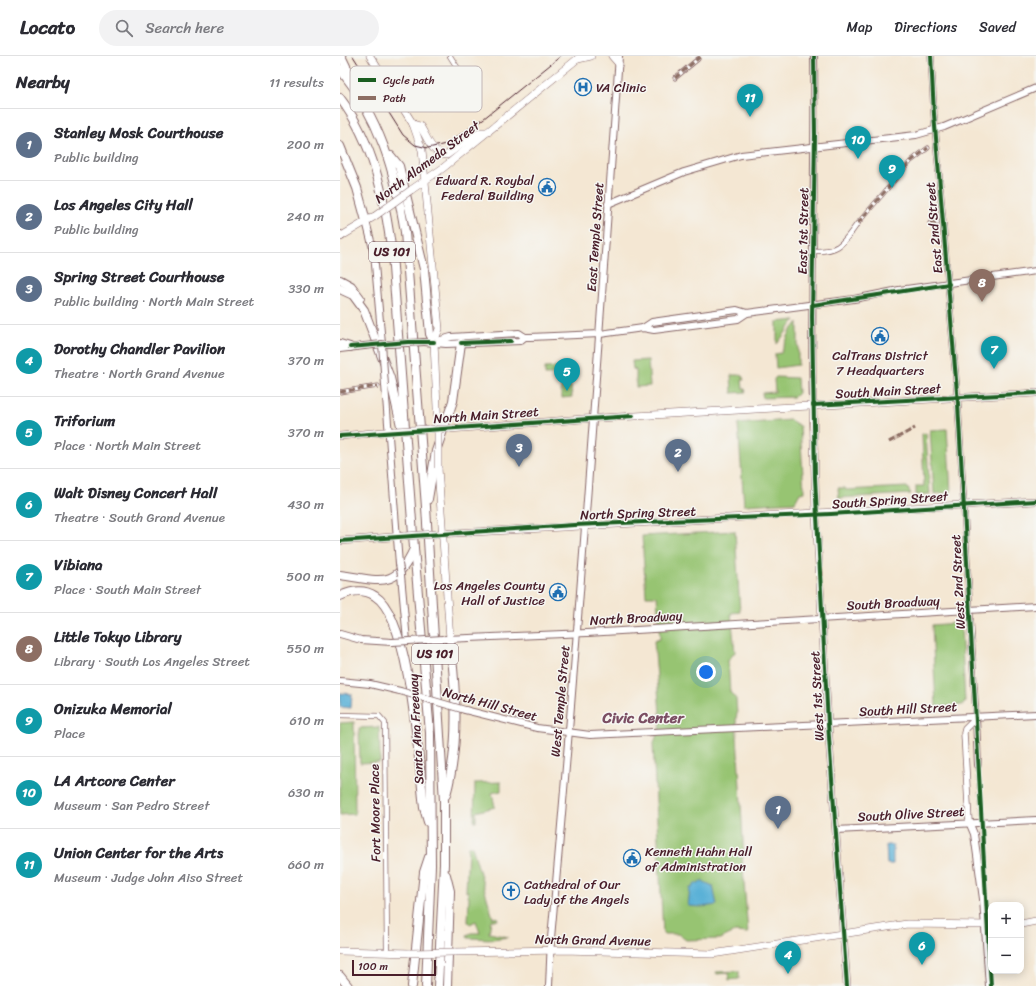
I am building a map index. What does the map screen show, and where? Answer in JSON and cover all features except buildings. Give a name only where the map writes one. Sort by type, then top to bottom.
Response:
[{"type":"highway","points":[[341,56],[350,73]]},
{"type":"highway","name":"Santa Ana Freeway","points":[[340,69],[350,83]]},
{"type":"highway","name":"Santa Ana Freeway","points":[[340,98],[360,130],[369,149],[377,173],[387,216],[392,254],[414,548],[430,733],[431,849],[426,986]]},
{"type":"highway","name":"Santa Ana Freeway","points":[[368,112],[387,151],[399,195],[406,232],[426,507],[444,801],[444,864]]},
{"type":"highway","points":[[340,146],[356,188],[366,221]]},
{"type":"highway","points":[[387,151],[399,166],[407,196],[424,269],[430,334],[434,342]]},
{"type":"highway","points":[[340,280],[355,290],[364,310],[389,373],[398,418],[406,442]]},
{"type":"highway","points":[[340,289],[353,295],[364,310]]},
{"type":"highway","points":[[340,344],[350,347]]},
{"type":"highway","points":[[426,507],[436,451],[453,401],[461,344]]},
{"type":"highway","points":[[340,575],[380,580],[392,579],[407,564],[414,548]]},
{"type":"highway","points":[[340,596],[357,591],[366,592],[375,596],[387,610],[395,629],[409,676],[424,808],[431,829]]},
{"type":"highway","points":[[444,801],[452,774],[455,750],[446,639]]},
{"type":"highway","points":[[411,986],[416,961],[424,872],[431,849]]},
{"type":"highway","points":[[444,864],[450,891],[448,986]]},
{"type":"highway","name":"US 101","points":[[438,986],[444,864]]},
{"type":"highway","points":[[340,976],[348,986]]},
{"type":"main road","points":[[370,56],[376,66]]},
{"type":"main road","points":[[579,57],[591,56]]},
{"type":"main road","points":[[612,56],[619,64]]},
{"type":"main road","name":"East Temple Street","points":[[594,419],[619,56]]},
{"type":"main road","name":"East 1st Street","points":[[814,56],[814,406]]},
{"type":"main road","name":"North Alameda Street","points":[[340,236],[375,216],[424,182],[488,132],[579,57]]},
{"type":"main road","points":[[608,204],[669,178],[712,162],[760,152],[904,137],[936,129],[1036,88]]},
{"type":"main road","points":[[405,112],[413,124],[422,150],[439,329],[434,342],[438,429],[440,534],[446,639]]},
{"type":"main road","points":[[413,124],[420,126],[436,152],[441,155],[447,155],[479,132],[488,132]]},
{"type":"main road","points":[[366,221],[374,253],[382,344],[382,386],[392,431],[402,537],[399,564],[407,628],[407,641]]},
{"type":"main road","points":[[340,349],[382,344],[434,342],[461,344],[520,340],[525,337],[600,334],[643,328],[652,322],[737,310],[747,313],[813,305],[939,284],[949,284],[1036,271]]},
{"type":"main road","points":[[434,342],[451,337],[519,333],[525,337]]},
{"type":"main road","name":"South Main Street","points":[[814,406],[1036,393]]},
{"type":"main road","name":"North Main Street","points":[[340,436],[392,431],[449,429],[814,406]]},
{"type":"main road","name":"West 1st Street","points":[[814,406],[816,514],[828,724],[847,986]]},
{"type":"main road","name":"West Temple Street","points":[[549,986],[594,419]]},
{"type":"main road","name":"South Spring Street","points":[[816,514],[1036,501]]},
{"type":"main road","name":"North Spring Street","points":[[340,541],[586,525],[816,514]]},
{"type":"main road","name":"South Broadway","points":[[822,619],[1036,606]]},
{"type":"main road","name":"North Broadway","points":[[340,634],[361,640],[392,642],[822,619]]},
{"type":"main road","name":"North Hill Street","points":[[340,681],[370,684],[465,710],[568,734],[619,734],[828,724]]},
{"type":"main road","name":"South Hill Street","points":[[828,724],[1036,714]]},
{"type":"main road","name":"West 2nd Street","points":[[976,718],[978,765]]},
{"type":"main road","name":"South Olive Street","points":[[836,830],[989,821],[1036,820]]},
{"type":"main road","points":[[969,822],[974,834],[988,925]]},
{"type":"main road","points":[[1024,924],[1036,921]]},
{"type":"main road","name":"North Grand Avenue","points":[[340,951],[387,951],[410,953],[552,950],[712,954],[755,949],[843,933],[907,924],[988,925]]},
{"type":"main road","points":[[1024,924],[1036,927]]},
{"type":"main road","points":[[988,938],[989,986]]},
{"type":"street","points":[[450,56],[456,66]]},
{"type":"street","name":"East 2nd Street","points":[[931,56],[957,398]]},
{"type":"street","points":[[676,78],[698,59]]},
{"type":"street","points":[[813,251],[829,251],[837,248],[911,161],[928,148]]},
{"type":"street","points":[[930,223],[944,223]]},
{"type":"street","points":[[340,392],[382,386]]},
{"type":"street","name":"West 2nd Street","points":[[957,398],[976,718]]},
{"type":"street","name":"Fort Moore Place","points":[[340,715],[379,716],[385,723],[387,951]]},
{"type":"street","points":[[969,822],[964,733],[965,729],[976,718]]},
{"type":"green space","points":[[795,320],[777,344],[777,322]]},
{"type":"green space","points":[[798,322],[798,365],[776,368],[775,354],[781,353],[790,332]]},
{"type":"green space","points":[[648,360],[650,386],[636,387],[636,370],[633,369],[632,361]]},
{"type":"green space","points":[[570,367],[570,374],[545,375],[545,368]]},
{"type":"green space","points":[[731,375],[742,375],[744,380],[742,380],[743,389],[745,389],[746,392],[732,393]]},
{"type":"green space","points":[[776,377],[797,378],[798,393],[794,397],[763,398],[762,393],[775,392],[774,379]]},
{"type":"green space","points":[[571,386],[572,397],[561,398],[561,387]]},
{"type":"green space","points":[[790,420],[800,426],[804,492],[800,493],[795,502],[744,505],[738,424]]},
{"type":"green space","points":[[947,429],[951,492],[934,494],[930,430]]},
{"type":"green space","points":[[926,433],[930,494],[916,495],[916,486],[924,486],[922,434]]},
{"type":"green space","points":[[907,487],[911,494],[839,498],[838,488],[845,488],[846,490]]},
{"type":"green space","points":[[735,531],[740,612],[731,613],[735,652],[728,661],[730,692],[736,699],[744,857],[742,857],[748,933],[735,932],[720,939],[686,940],[678,934],[663,934],[653,745],[661,725],[654,641],[660,639],[657,596],[646,596],[642,536]]},
{"type":"green space","points":[[957,623],[957,626],[961,626],[965,702],[963,705],[936,707],[932,625]]},
{"type":"green space","points":[[354,722],[355,814],[340,815],[340,723]]},
{"type":"green space","points":[[379,727],[380,762],[360,763],[359,728]]},
{"type":"green space","points":[[501,782],[501,791],[492,793],[495,807],[476,812],[476,821],[474,821],[475,783]]},
{"type":"green space","points":[[468,846],[472,846],[493,918],[497,917],[498,920],[491,920],[489,933],[508,937],[492,939],[468,938],[467,935],[471,933],[480,933],[476,921],[470,924],[468,922],[469,897],[468,891],[466,892]]},
{"type":"green space","points":[[739,971],[739,979],[729,980],[728,973],[717,974],[716,972]]},
{"type":"water","points":[[340,693],[352,694],[351,708],[340,707]]},
{"type":"water","points":[[886,845],[893,845],[893,864],[887,864]]},
{"type":"water","points":[[702,881],[713,886],[717,905],[702,907],[688,906],[690,888]]},
{"type":"tunnel","points":[[889,442],[915,428]]},
{"type":"tunnel","points":[[978,765],[986,907]]},
{"type":"tram line","points":[[353,56],[359,66]]},
{"type":"tram line","points":[[388,112],[403,135],[415,145],[428,148],[446,144],[483,119],[561,56]]},
{"type":"marked path","points":[[675,78],[701,56]]},
{"type":"marked path","points":[[858,223],[911,161],[928,148]]},
{"type":"marked path","points":[[930,223],[944,223]]},
{"type":"marked path","points":[[340,392],[378,386]]},
{"type":"marked path","points":[[889,442],[915,428]]},
{"type":"cycle path","points":[[814,56],[815,135],[812,317],[815,478],[828,724],[847,986]]},
{"type":"cycle path","points":[[931,56],[934,114],[958,404],[991,986]]},
{"type":"cycle path","points":[[813,305],[949,284]]},
{"type":"cycle path","points":[[461,343],[511,341]]},
{"type":"cycle path","points":[[350,347],[408,342],[434,342]]},
{"type":"cycle path","points":[[813,405],[1036,393]]},
{"type":"cycle path","points":[[340,436],[633,416]]},
{"type":"cycle path","points":[[340,541],[574,525],[831,514],[1036,501]]},
{"type":"place","name":"VA Clinic","points":[[583,87]]},
{"type":"place","name":"Union Center for the Arts","points":[[750,117]]},
{"type":"place","name":"LA Artcore Center","points":[[858,159]]},
{"type":"place","name":"Edward R. Roybal Federal Building","points":[[547,187]]},
{"type":"place","name":"Onizuka Memorial","points":[[892,188]]},
{"type":"place","name":"Little Tokyo Library","points":[[982,302]]},
{"type":"place","name":"CalTrans District 7 Headquarters","points":[[880,336]]},
{"type":"place","name":"Vibiana","points":[[994,369]]},
{"type":"place","name":"Triforium","points":[[567,391]]},
{"type":"place","name":"Spring Street Courthouse","points":[[519,467]]},
{"type":"place","name":"Los Angeles City Hall","points":[[678,472]]},
{"type":"place","name":"Los Angeles County Hall of Justice","points":[[558,592]]},
{"type":"place","name":"Stanley Mosk Courthouse","points":[[778,829]]},
{"type":"place","name":"Kenneth Hahn Hall of Administration","points":[[632,858]]},
{"type":"place","name":"Cathedral of Our Lady of the Angels","points":[[511,891]]},
{"type":"place","name":"Walt Disney Concert Hall","points":[[922,965]]},
{"type":"place","name":"Dorothy Chandler Pavilion","points":[[788,974]]},
{"type":"district","name":"Civic Center","points":[[643,718]]}]
